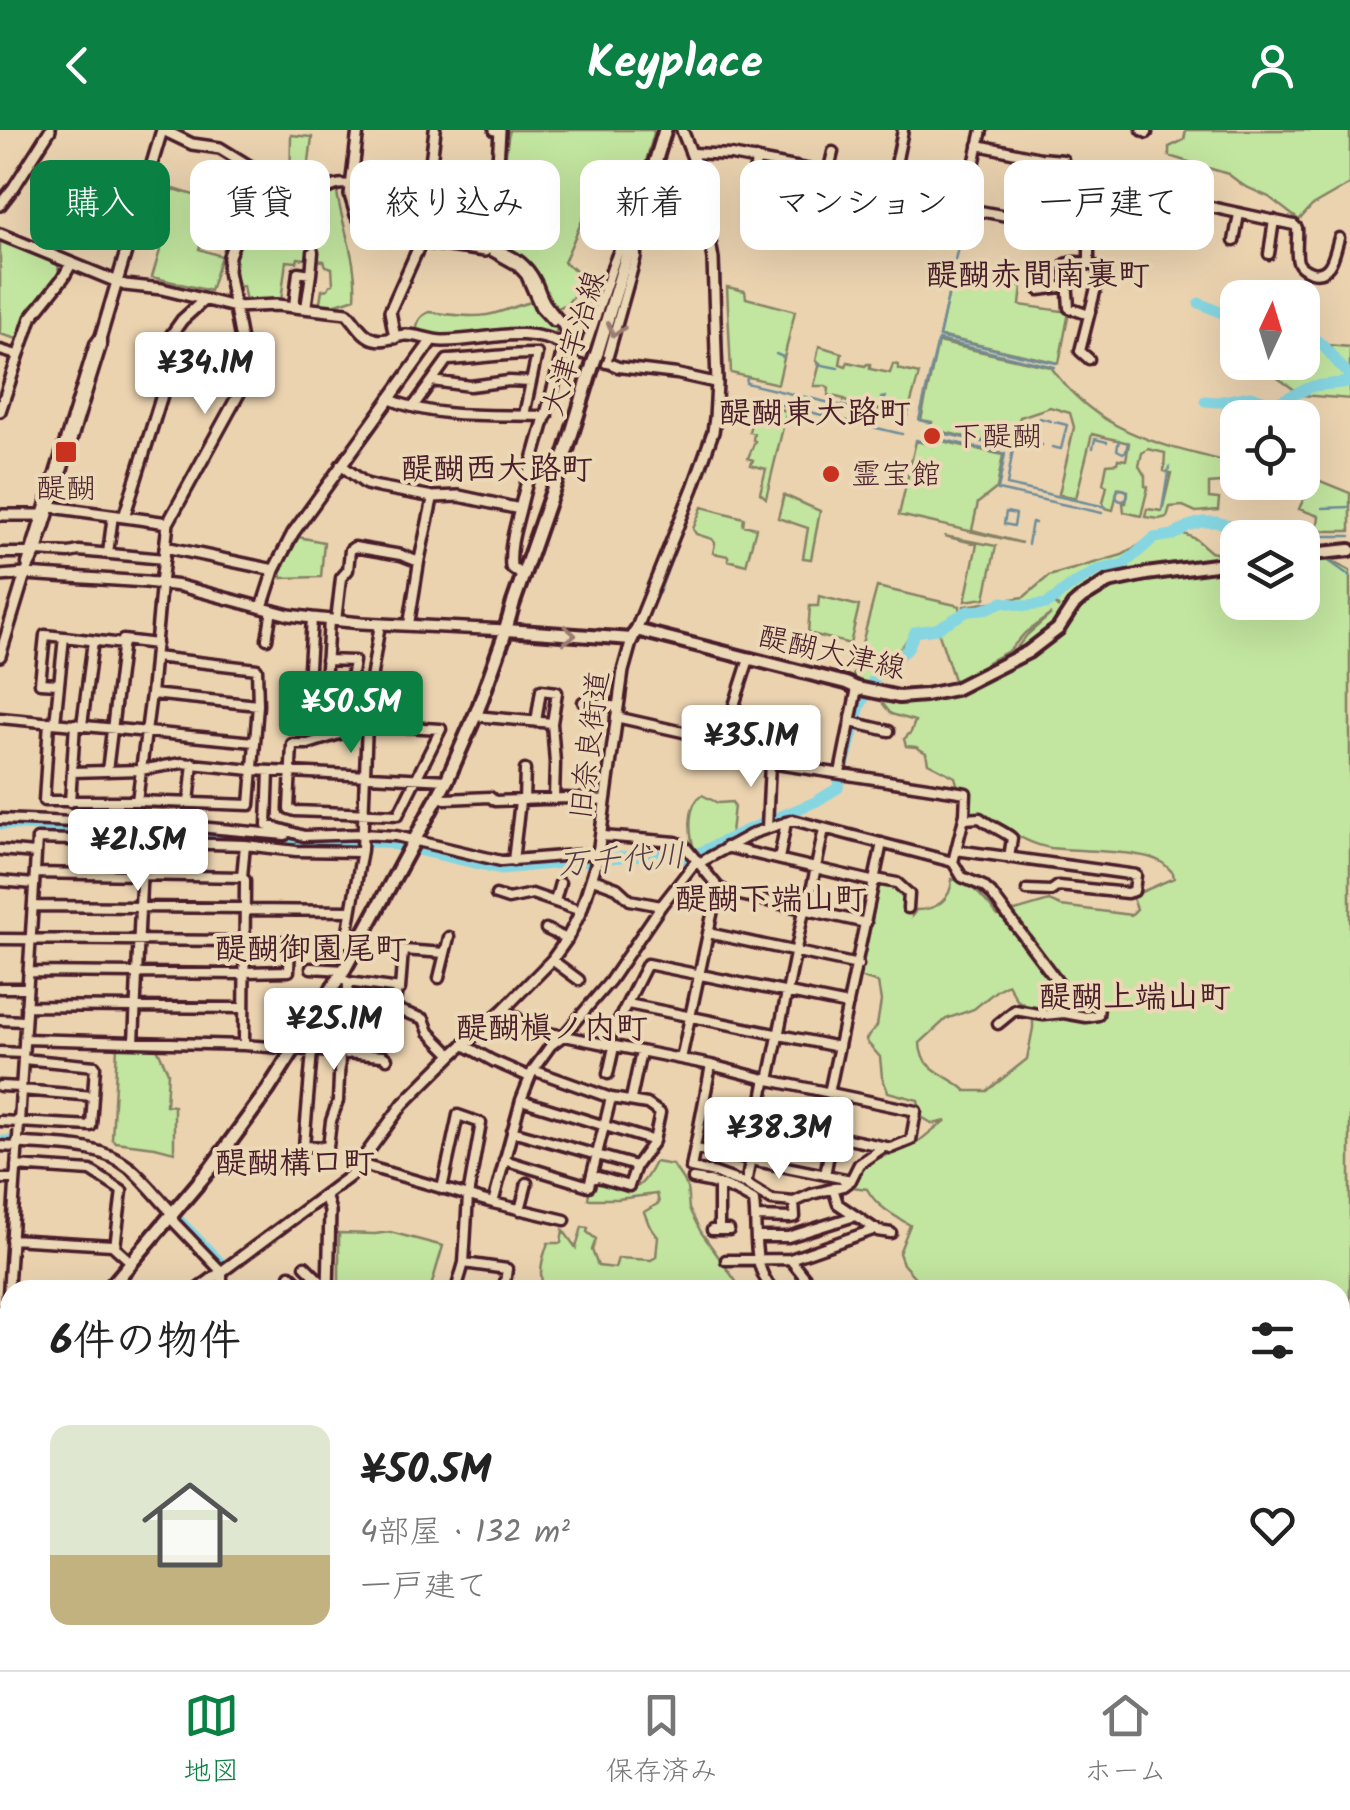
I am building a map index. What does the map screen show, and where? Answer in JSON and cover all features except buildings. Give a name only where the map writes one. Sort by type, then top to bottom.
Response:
[{"type":"main road","name":"大津宇治線","points":[[117,1280],[226,1149],[344,977],[351,945],[447,780],[506,630],[566,452],[665,130]]},
{"type":"main road","points":[[1320,553],[1350,550]]},
{"type":"main road","name":"醍醐大津線","points":[[506,630],[634,634],[864,690],[898,697],[925,696],[955,689],[1028,652],[1058,629],[1082,598],[1108,582],[1220,564]]},
{"type":"street","points":[[0,205],[50,130]]},
{"type":"street","points":[[0,656],[52,507],[163,130],[192,144],[220,148],[240,160]]},
{"type":"street","points":[[355,160],[358,130]]},
{"type":"street","points":[[431,160],[435,130]]},
{"type":"street","points":[[495,130],[500,131],[498,160]]},
{"type":"street","name":"旧奈良街道","points":[[211,1280],[350,1176],[403,1104],[552,960],[581,911],[594,878],[602,836],[625,660],[713,432],[717,383],[712,259],[693,153],[682,130]]},
{"type":"street","points":[[897,160],[903,130]]},
{"type":"street","points":[[975,160],[982,130]]},
{"type":"street","points":[[978,146],[1063,160]]},
{"type":"street","points":[[833,152],[833,160]]},
{"type":"street","points":[[693,153],[761,160]]},
{"type":"street","points":[[1214,208],[1298,228],[1298,262],[1316,273],[1330,267],[1338,238]]},
{"type":"street","points":[[1234,241],[1239,214]]},
{"type":"street","points":[[1269,254],[1274,220]]},
{"type":"street","points":[[0,234],[116,283],[162,289],[235,307],[294,306],[347,314],[364,334],[374,339],[411,335],[432,340],[537,335],[618,367],[717,383]]},
{"type":"street","points":[[136,800],[168,523],[242,388],[244,356],[228,271],[231,250]]},
{"type":"street","points":[[395,338],[390,311],[417,250]]},
{"type":"street","points":[[489,250],[517,265],[526,275],[540,307],[567,333],[510,553],[511,567],[522,576]]},
{"type":"street","points":[[1089,250],[1089,263]]},
{"type":"street","points":[[306,308],[314,252]]},
{"type":"street","points":[[1088,359],[1080,351],[1101,268],[1072,261],[1066,264],[1069,308],[1089,315]]},
{"type":"street","points":[[0,411],[32,318],[71,264]]},
{"type":"street","points":[[294,306],[298,272],[311,274]]},
{"type":"street","points":[[1039,290],[1068,286]]},
{"type":"street","points":[[108,553],[162,395],[167,348],[182,320],[204,300]]},
{"type":"street","points":[[34,552],[95,344],[101,336]]},
{"type":"street","points":[[268,639],[267,608],[274,570],[294,532],[432,340]]},
{"type":"street","points":[[0,350],[18,356]]},
{"type":"street","points":[[413,407],[447,360],[538,354],[524,415]]},
{"type":"street","points":[[432,381],[470,386],[531,382]]},
{"type":"street","points":[[390,399],[441,412],[547,416]]},
{"type":"street","points":[[341,465],[366,484],[432,497],[459,496],[520,509]]},
{"type":"street","points":[[409,624],[432,497]]},
{"type":"street","points":[[52,507],[168,523]]},
{"type":"street","points":[[0,515],[42,515]]},
{"type":"street","points":[[324,700],[332,621],[350,550],[367,549],[418,562]]},
{"type":"street","points":[[0,553],[165,553],[274,570]]},
{"type":"street","points":[[0,576],[26,574],[162,584],[332,621],[506,630]]},
{"type":"street","points":[[312,618],[308,700],[344,701],[348,698],[354,662],[326,660]]},
{"type":"street","points":[[0,939],[290,940],[351,945],[351,911],[364,814],[368,698],[380,624]]},
{"type":"street","points":[[58,684],[40,683],[44,634],[122,644]]},
{"type":"street","points":[[64,637],[44,801],[250,805],[257,669],[155,657]]},
{"type":"street","points":[[107,771],[123,640],[156,644]]},
{"type":"street","points":[[70,802],[78,724],[93,641]]},
{"type":"street","points":[[721,746],[748,659]]},
{"type":"street","points":[[536,722],[541,690],[557,692],[552,724],[554,799]]},
{"type":"street","points":[[843,773],[864,690]]},
{"type":"street","points":[[151,694],[258,706]]},
{"type":"street","points":[[583,702],[770,763],[966,793],[953,862]]},
{"type":"street","points":[[402,727],[403,704]]},
{"type":"street","points":[[474,716],[552,724]]},
{"type":"street","points":[[0,718],[254,742]]},
{"type":"street","points":[[855,722],[889,732]]},
{"type":"street","points":[[368,725],[402,727],[441,729],[398,815],[289,808],[292,744],[308,744],[368,725]]},
{"type":"street","points":[[72,772],[140,770],[182,762],[252,770],[447,780]]},
{"type":"street","points":[[767,824],[770,763]]},
{"type":"street","points":[[190,803],[192,764]]},
{"type":"street","points":[[513,861],[525,770]]},
{"type":"street","points":[[269,771],[267,826],[294,834]]},
{"type":"street","points":[[437,797],[606,800]]},
{"type":"street","points":[[964,819],[980,818],[1012,838],[1009,858]]},
{"type":"street","points":[[0,819],[396,836],[412,845],[513,861],[598,857]]},
{"type":"street","points":[[493,1203],[521,1100],[551,1044],[563,1036],[610,980],[696,859],[767,824],[793,820],[953,862],[962,876],[990,893],[1066,993],[1099,1006],[1100,1011],[1086,1017],[1016,1010],[998,1024]]},
{"type":"street","points":[[778,859],[786,822]]},
{"type":"street","points":[[746,1184],[824,829]]},
{"type":"street","points":[[602,836],[676,842],[684,845],[727,892],[866,923]]},
{"type":"street","points":[[4,1278],[11,1242],[36,840],[361,851]]},
{"type":"street","points":[[134,1042],[142,842]]},
{"type":"street","points":[[830,1093],[882,844]]},
{"type":"street","points":[[242,877],[245,845]]},
{"type":"street","points":[[726,847],[897,883],[910,894],[908,908]]},
{"type":"street","points":[[0,850],[35,854]]},
{"type":"street","points":[[956,850],[1136,875],[1134,891],[1127,893],[1058,886],[1051,891],[1027,890]]},
{"type":"street","points":[[1058,886],[1062,864]]},
{"type":"street","points":[[35,873],[242,877]]},
{"type":"street","points":[[242,877],[244,1046]]},
{"type":"street","points":[[594,878],[617,888],[630,900],[660,906]]},
{"type":"street","points":[[0,880],[34,884]]},
{"type":"street","points":[[555,901],[560,883]]},
{"type":"street","points":[[681,1060],[718,886]]},
{"type":"street","points":[[496,896],[508,899],[532,894],[581,911]]},
{"type":"street","points":[[32,906],[351,911]]},
{"type":"street","points":[[546,929],[567,939]]},
{"type":"street","points":[[708,933],[858,965]]},
{"type":"street","points":[[439,978],[450,938]]},
{"type":"street","points":[[28,972],[289,971],[290,940]]},
{"type":"street","points":[[346,1012],[393,1017],[404,950],[446,954]]},
{"type":"street","points":[[552,960],[579,980]]},
{"type":"street","points":[[608,1074],[610,1046],[648,964],[848,1005]]},
{"type":"street","points":[[311,968],[397,989]]},
{"type":"street","points":[[312,1052],[304,1146],[328,1147],[343,1054],[344,977]]},
{"type":"street","points":[[0,988],[27,988]]},
{"type":"street","points":[[628,1004],[839,1047]]},
{"type":"street","points":[[26,1006],[244,1008]]},
{"type":"street","points":[[394,1009],[424,1019],[429,1032],[452,1055]]},
{"type":"street","points":[[504,1009],[534,1030],[916,1111],[911,1140],[891,1148],[704,1109]]},
{"type":"street","points":[[0,1020],[25,1021]]},
{"type":"street","points":[[24,1039],[244,1046],[387,1059]]},
{"type":"street","points":[[464,1045],[493,1061],[612,1098],[648,1104],[660,1113],[654,1141],[636,1166],[629,1186],[598,1177],[592,1179]]},
{"type":"street","points":[[0,1052],[95,1066],[92,1126],[0,1121]]},
{"type":"street","points":[[631,1100],[641,1052]]},
{"type":"street","points":[[712,1065],[692,1168],[746,1184],[772,1200],[794,1202],[843,1186],[859,1164],[884,1147]]},
{"type":"street","points":[[0,1086],[93,1096]]},
{"type":"street","points":[[825,1175],[840,1096]]},
{"type":"street","points":[[504,1160],[589,1186],[612,1098]]},
{"type":"street","points":[[521,1100],[654,1141]]},
{"type":"street","points":[[442,1189],[458,1114],[481,1123],[459,1280]]},
{"type":"street","points":[[512,1131],[636,1166]]},
{"type":"street","points":[[0,1146],[83,1148],[107,1154],[132,1170],[168,1208],[174,1222],[222,1272],[222,1280]]},
{"type":"street","points":[[451,1146],[474,1152]]},
{"type":"street","points":[[696,1149],[851,1180]]},
{"type":"street","points":[[359,1164],[565,1220]]},
{"type":"street","points":[[16,1166],[91,1172],[122,1191],[115,1248]]},
{"type":"street","points":[[693,1178],[739,1192],[754,1201],[756,1260],[764,1280]]},
{"type":"street","points":[[0,1179],[15,1179]]},
{"type":"street","points":[[520,1210],[527,1183]]},
{"type":"street","points":[[719,1185],[720,1230]]},
{"type":"street","points":[[833,1188],[838,1204],[876,1229],[892,1233]]},
{"type":"street","points":[[325,1195],[330,1211],[328,1280]]},
{"type":"street","points":[[756,1216],[795,1216],[794,1202]]},
{"type":"street","points":[[0,1212],[13,1212]]},
{"type":"street","points":[[756,1238],[788,1237],[856,1216]]},
{"type":"street","points":[[726,1260],[790,1259],[876,1229]]},
{"type":"street","points":[[0,1245],[112,1244],[132,1263]]},
{"type":"street","points":[[790,1259],[807,1280]]},
{"type":"street","points":[[464,1263],[507,1270],[506,1280]]},
{"type":"street","points":[[306,1266],[319,1280]]},
{"type":"street","points":[[290,1275],[295,1280]]},
{"type":"green space","points":[[509,130],[653,130],[646,160],[580,160],[580,225],[564,262],[599,284],[592,310],[587,309],[592,294],[578,290],[567,304],[551,311],[529,264],[505,250],[560,250],[560,160],[505,160]]},
{"type":"green space","points":[[1186,130],[1350,130],[1350,184],[1312,206],[1299,220],[1269,197],[1214,170],[1214,160],[1169,156],[1169,147],[1184,140]]},
{"type":"green space","points":[[291,135],[312,137],[309,160],[291,160]]},
{"type":"green space","points":[[174,189],[190,194],[190,250],[221,256],[210,291],[152,277],[160,250],[170,250]]},
{"type":"green space","points":[[330,191],[337,192],[352,257],[355,298],[319,308],[322,290],[333,284],[332,268],[324,261],[298,258],[297,262],[286,261],[281,301],[246,302],[243,286],[234,287],[235,250],[330,250]]},
{"type":"green space","points":[[0,239],[58,265],[59,273],[24,322],[17,339],[0,334]]},
{"type":"green space","points":[[952,278],[1022,286],[1020,305],[1069,312],[1059,363],[939,336]]},
{"type":"green space","points":[[727,287],[745,291],[746,298],[795,311],[778,384],[731,373]]},
{"type":"green space","points":[[535,301],[557,329],[555,334],[522,329],[443,337],[417,331],[420,319],[429,312],[480,316]]},
{"type":"green space","points":[[938,342],[1051,367],[1069,390],[1111,422],[1158,443],[1220,460],[1220,483],[1209,484],[1209,498],[1219,499],[1218,510],[1196,512],[1183,506],[1170,507],[1167,517],[1145,517],[1147,509],[1162,511],[1171,473],[1164,471],[1165,453],[1148,449],[1142,453],[1139,466],[1148,487],[1141,516],[1124,512],[1128,491],[1118,488],[1113,510],[1105,508],[1107,486],[1103,484],[1107,464],[1126,460],[1129,443],[1092,434],[1076,498],[1059,494],[1074,427],[1070,413],[1050,407],[1020,417],[1010,447],[930,429],[932,422],[921,420]]},
{"type":"green space","points":[[1320,344],[1350,347],[1350,399],[1302,395],[1281,380],[1320,380]]},
{"type":"green space","points":[[819,346],[842,353],[840,364],[846,366],[848,362],[870,364],[870,369],[890,373],[893,364],[919,374],[907,416],[844,401],[828,395],[826,386],[814,386],[820,363],[816,361]]},
{"type":"green space","points":[[745,401],[787,411],[766,498],[760,493],[766,469],[751,465],[753,460],[748,458],[755,441],[754,433],[749,432],[752,418],[742,415]]},
{"type":"green space","points":[[934,439],[1003,455],[997,488],[978,503],[972,530],[1022,543],[899,515],[916,441],[932,445]]},
{"type":"green space","points":[[1320,481],[1350,493],[1350,531],[1320,531],[1319,516],[1299,509],[1303,500],[1320,500]]},
{"type":"green space","points":[[784,495],[820,511],[811,559],[803,558],[808,528],[778,518]]},
{"type":"green space","points":[[702,507],[744,518],[743,525],[756,528],[746,565],[713,553],[712,539],[696,534],[693,529]]},
{"type":"green space","points":[[1182,533],[1196,539],[1211,552],[1220,554],[1220,561],[1119,576],[1118,569],[1148,546]]},
{"type":"green space","points":[[944,536],[996,546],[985,598],[965,601],[977,544]]},
{"type":"green space","points":[[298,537],[324,542],[321,577],[282,578],[281,569]]},
{"type":"green space","points":[[1150,539],[1123,561],[1097,569],[1047,603],[1001,601],[963,612],[964,606],[1024,597],[1049,576],[1122,555]]},
{"type":"green space","points":[[1320,555],[1350,571],[1350,1280],[917,1280],[899,1253],[910,1225],[880,1205],[867,1189],[852,1187],[874,1160],[910,1147],[946,1121],[933,1124],[920,1116],[918,1100],[888,1092],[880,1057],[866,1039],[877,1026],[881,1001],[878,983],[859,977],[878,881],[897,885],[907,896],[906,910],[912,911],[912,916],[916,910],[941,902],[949,893],[952,879],[972,888],[998,916],[1049,901],[1131,915],[1137,909],[1132,896],[1174,878],[1166,866],[1152,858],[1051,848],[970,812],[968,792],[958,787],[955,777],[928,763],[926,753],[906,746],[904,739],[915,721],[891,714],[883,704],[884,697],[925,698],[1029,655],[1075,608],[1109,584],[1220,568],[1220,620],[1320,620]],"holes":[[[1008,984],[1017,1000],[1033,1010],[1027,1059],[987,1091],[966,1091],[930,1066],[921,1052],[920,1043],[946,1019],[974,1009]]]},
{"type":"green space","points":[[1104,571],[1105,579],[1027,650],[1006,661],[1051,614],[1025,633],[1010,650],[988,662],[989,667],[955,683],[938,631],[969,613],[1002,605],[1026,607],[1052,602],[1059,608],[1054,602],[1065,592]]},
{"type":"green space","points":[[877,587],[960,606],[959,614],[941,624],[914,629],[902,647],[875,669],[867,685],[853,681],[853,677]]},
{"type":"green space","points":[[819,596],[859,606],[850,644],[808,633],[810,606],[818,606]]},
{"type":"green space","points":[[702,795],[718,803],[732,802],[731,833],[709,847],[694,849],[692,812]]},
{"type":"green space","points":[[117,1047],[157,1048],[168,1072],[166,1105],[174,1106],[174,1152],[112,1139]]},
{"type":"green space","points":[[655,1162],[673,1165],[687,1186],[689,1209],[701,1232],[735,1280],[542,1280],[548,1243],[561,1243],[563,1230],[576,1248],[582,1227],[588,1228],[587,1232],[596,1239],[592,1250],[598,1266],[615,1268],[618,1258],[656,1257],[658,1237],[644,1212],[659,1203],[657,1194],[588,1199],[597,1184],[631,1188],[648,1175]]},
{"type":"green space","points":[[390,1232],[443,1246],[433,1280],[339,1280],[339,1233]]},
{"type":"waterway","points":[[955,260],[957,250]]},
{"type":"waterway","points":[[955,263],[939,337],[1056,363]]},
{"type":"waterway","points":[[720,268],[724,383]]},
{"type":"waterway","points":[[1199,303],[1220,312]]},
{"type":"waterway","points":[[1055,367],[938,340],[919,420],[931,423],[929,430],[1013,449],[1007,485],[1106,507]]},
{"type":"waterway","points":[[1320,344],[1350,375]]},
{"type":"waterway","points":[[776,354],[783,357]]},
{"type":"waterway","points":[[817,364],[838,368]]},
{"type":"waterway","points":[[747,378],[746,383],[792,394]]},
{"type":"waterway","points":[[1205,401],[1251,396],[1274,404],[1313,386],[1350,382]]},
{"type":"waterway","points":[[659,593],[720,431],[723,390]]},
{"type":"waterway","points":[[742,399],[743,396],[791,407]]},
{"type":"waterway","points":[[801,396],[905,421]]},
{"type":"waterway","points":[[881,398],[886,397],[882,402]]},
{"type":"waterway","points":[[882,404],[908,411]]},
{"type":"waterway","points":[[797,409],[902,434]]},
{"type":"waterway","points":[[1042,445],[1033,442],[1039,418],[1051,421]]},
{"type":"waterway","points":[[1052,447],[1061,449],[1067,425],[1055,422]]},
{"type":"waterway","points":[[916,440],[926,443],[927,436],[1005,454],[998,490],[1102,513]]},
{"type":"waterway","points":[[1093,448],[1095,439],[1107,442]]},
{"type":"waterway","points":[[1119,440],[1117,450],[1123,453],[1128,442]]},
{"type":"waterway","points":[[1162,510],[1169,467]]},
{"type":"waterway","points":[[1122,489],[1128,495],[1122,501],[1116,495],[1122,489]]},
{"type":"waterway","points":[[1322,508],[1350,507]]},
{"type":"waterway","points":[[1006,512],[1016,514],[1014,526],[1004,524],[1006,512]]},
{"type":"waterway","points":[[1028,544],[1032,522],[1035,523]]},
{"type":"waterway","name":"万千代川","points":[[0,824],[252,836],[309,843],[382,842],[501,869],[651,854],[686,859],[838,788],[860,706],[876,675],[907,650],[915,632],[936,629],[968,611],[1002,602],[1047,604],[1098,570],[1124,564],[1154,538],[1173,535],[1202,522],[1220,523]]},
{"type":"waterway","points":[[1320,536],[1350,536]]},
{"type":"waterway","points":[[1323,557],[1350,576]]},
{"type":"waterway","points":[[0,1141],[14,1141]]},
{"type":"waterway","points":[[180,1221],[224,1266]]},
{"type":"place","name":"下醍醐","points":[[932,436]]},
{"type":"place","name":"醍醐","points":[[66,452]]},
{"type":"place","name":"霊宝館","points":[[831,474]]},
{"type":"district","name":"醍醐赤間南裏町","points":[[1038,274]]},
{"type":"district","name":"醍醐東大路町","points":[[815,412]]},
{"type":"district","name":"醍醐西大路町","points":[[497,468]]},
{"type":"district","name":"醍醐下端山町","points":[[771,898]]},
{"type":"district","name":"醍醐御園尾町","points":[[311,948]]},
{"type":"district","name":"醍醐上端山町","points":[[1135,996]]},
{"type":"district","name":"醍醐槇ノ内町","points":[[552,1027]]},
{"type":"district","name":"醍醐構口町","points":[[295,1162]]}]
